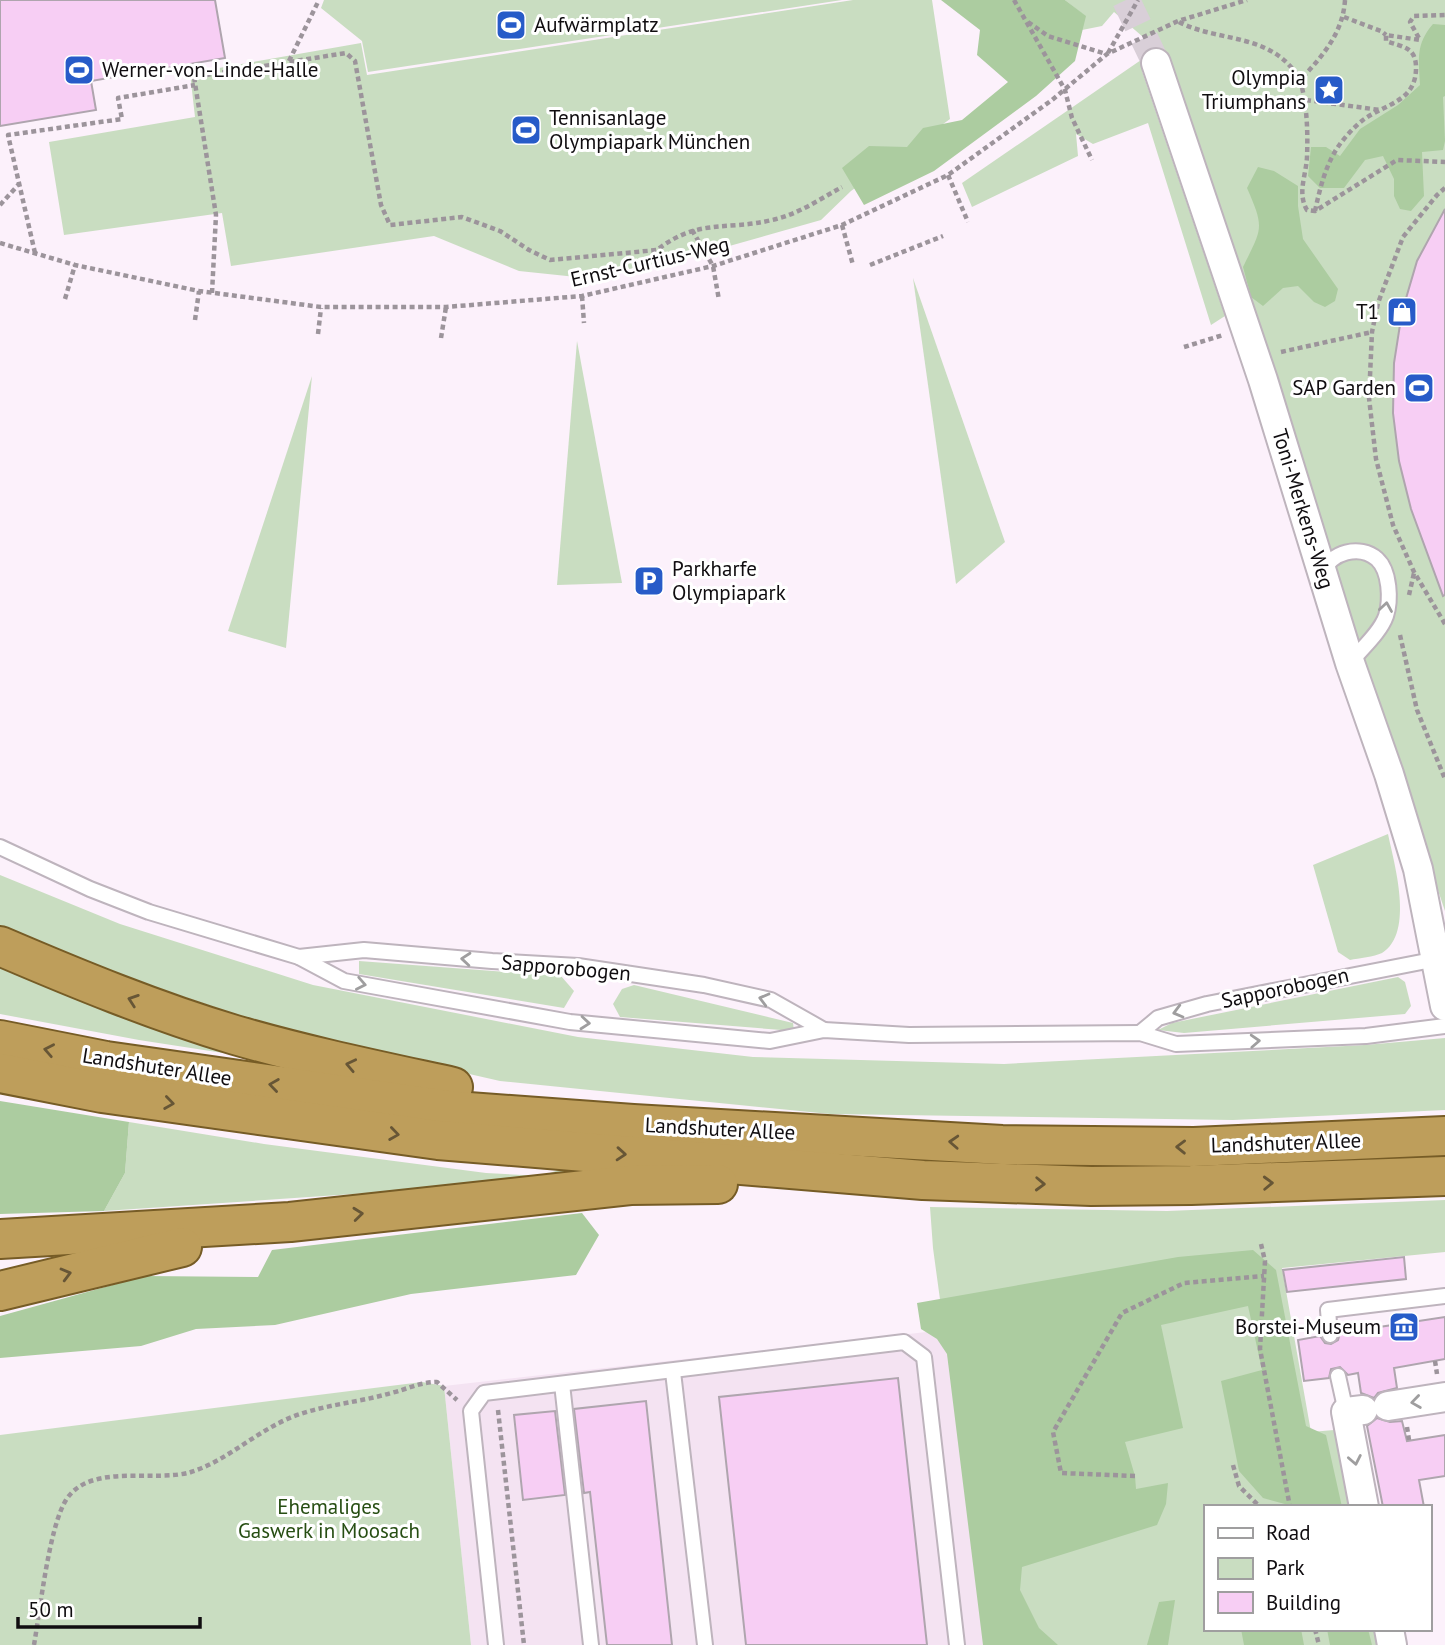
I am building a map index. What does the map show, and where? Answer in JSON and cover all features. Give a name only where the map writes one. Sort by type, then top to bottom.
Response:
[{"type":"highway","points":[[0,946],[122,996],[234,1035],[334,1061],[634,1124]]},
{"type":"highway","name":"Landshuter Allee","points":[[0,1040],[106,1061],[455,1111],[634,1124],[1002,1145],[1194,1147],[1445,1136]]},
{"type":"highway","name":"Landshuter Allee","points":[[0,1073],[102,1093],[438,1140],[923,1180]]},
{"type":"highway","name":"Landshuter Allee","points":[[0,1239],[290,1222],[631,1185],[923,1180],[1116,1186],[1445,1176]]},
{"type":"highway","points":[[0,1291],[290,1222]]},
{"type":"street","name":"Toni-Merkens-Weg","points":[[1156,64],[1256,357],[1350,663],[1389,774],[1441,958],[1445,1006]]},
{"type":"street","points":[[1364,1505],[1365,1409],[1445,1398]]},
{"type":"lane","points":[[1323,575],[1332,559],[1354,551],[1369,554],[1383,567],[1388,604],[1385,618],[1350,663]]},
{"type":"lane","name":"Sapporobogen","points":[[0,846],[90,889],[149,912],[299,957],[344,981],[570,1022],[770,1041],[824,1030],[909,1035],[1140,1033],[1176,1044],[1366,1036],[1445,1026]]},
{"type":"lane","name":"Sapporobogen","points":[[299,957],[364,950],[578,965],[704,985],[772,1000],[824,1030]]},
{"type":"lane","name":"Sapporobogen","points":[[1140,1033],[1158,1018],[1208,1004],[1441,958]]},
{"type":"lane","points":[[1330,1335],[1328,1310],[1445,1296]]},
{"type":"lane","points":[[496,1645],[471,1411],[484,1393],[904,1342],[924,1357],[957,1645]]},
{"type":"lane","points":[[673,1371],[705,1645]]},
{"type":"lane","points":[[1338,1376],[1365,1409]]},
{"type":"lane","points":[[562,1384],[591,1645]]},
{"type":"path","points":[[288,62],[319,0]]},
{"type":"path","points":[[1014,0],[1065,90],[1072,118],[1092,160]]},
{"type":"path","points":[[1026,21],[1048,37],[1107,54],[1138,0]]},
{"type":"path","name":"Ernst-Curtius-Weg","points":[[0,243],[75,265],[199,291],[321,307],[446,307],[582,296],[713,266],[842,225],[948,174],[1065,90],[1107,54],[1178,22],[1247,0]]},
{"type":"path","points":[[1300,80],[1336,35],[1344,18],[1345,0]]},
{"type":"path","points":[[1344,18],[1386,35],[1420,40],[1410,22],[1411,18],[1445,15]]},
{"type":"path","points":[[1178,22],[1194,30],[1237,37],[1270,50],[1293,67],[1306,100],[1307,158],[1301,200],[1307,210],[1315,211],[1397,160],[1445,162]]},
{"type":"path","points":[[1315,211],[1322,181],[1338,146],[1361,121],[1402,99],[1412,89],[1416,79],[1415,56],[1411,51],[1386,41],[1386,35]]},
{"type":"path","points":[[212,293],[216,215],[194,77],[346,53],[355,61],[380,205],[390,225],[462,217],[500,231],[550,260],[657,250],[671,239],[692,230],[773,220],[802,209],[842,187]]},
{"type":"path","points":[[35,253],[8,135],[122,119],[118,98],[195,85]]},
{"type":"path","points":[[1306,100],[1380,110]]},
{"type":"path","points":[[948,174],[968,222]]},
{"type":"path","points":[[0,205],[19,184]]},
{"type":"path","points":[[1445,188],[1403,237],[1378,303],[1372,332],[1369,398],[1376,459],[1392,525],[1445,624]]},
{"type":"path","points":[[842,225],[853,265]]},
{"type":"path","points":[[692,230],[713,266],[719,300]]},
{"type":"path","points":[[870,265],[943,236]]},
{"type":"path","points":[[65,299],[75,265]]},
{"type":"path","points":[[195,317],[199,291]]},
{"type":"path","points":[[582,296],[584,323]]},
{"type":"path","points":[[318,334],[321,307]]},
{"type":"path","points":[[441,338],[446,307]]},
{"type":"path","points":[[1184,347],[1245,328]]},
{"type":"path","points":[[1256,357],[1372,332]]},
{"type":"path","points":[[1409,599],[1415,572]]},
{"type":"path","points":[[1393,645],[1403,626]]},
{"type":"path","points":[[1400,635],[1417,710],[1445,779]]},
{"type":"path","points":[[1261,1244],[1265,1261],[1260,1349],[1290,1505]]},
{"type":"path","points":[[1135,1476],[1061,1473],[1053,1432],[1122,1313],[1184,1283],[1264,1276]]},
{"type":"path","points":[[34,1645],[54,1533],[66,1500],[81,1487],[102,1478],[190,1473],[244,1446],[279,1422],[319,1409],[391,1393],[422,1382],[437,1382],[471,1411]]},
{"type":"path","points":[[496,1392],[524,1645]]},
{"type":"path","points":[[1233,1465],[1239,1486],[1259,1505]]},
{"type":"shaded area","points":[[944,1330],[987,1645],[471,1645],[444,1386]]},
{"type":"green space","name":"Aufwärmplatz","points":[[324,0],[842,0],[368,72],[362,41],[321,8]]},
{"type":"green space","name":"Tennisanlage Olympiapark München","points":[[853,0],[932,0],[950,119],[851,191],[821,220],[701,254],[586,278],[519,271],[434,236],[231,266],[222,213],[64,235],[49,142],[195,117],[190,73],[361,43],[367,75]]},
{"type":"green space","points":[[941,0],[1065,0],[1086,16],[1075,61],[1036,96],[934,171],[864,205],[842,168],[869,146],[907,147],[923,128],[962,120],[1008,82],[977,55],[980,30]]},
{"type":"green space","points":[[1065,0],[1445,0],[1445,911],[1166,57],[1142,71],[1225,316],[1211,325],[1148,123],[1093,144],[1076,134],[1078,156],[972,207],[962,183],[1157,49],[1114,12],[1102,26],[1082,30],[1085,16]]},
{"type":"green space","points":[[1433,24],[1445,25],[1445,141],[1443,150],[1422,152],[1424,196],[1411,211],[1400,209],[1394,196],[1394,179],[1383,156],[1365,160],[1344,188],[1320,188],[1308,176],[1311,147],[1326,147],[1340,156],[1360,129],[1398,105],[1420,85],[1421,46]]},
{"type":"green space","points":[[1258,167],[1274,171],[1298,186],[1303,239],[1338,289],[1335,301],[1325,307],[1314,302],[1298,286],[1283,288],[1263,306],[1251,297],[1243,267],[1257,236],[1259,221],[1247,188]]},
{"type":"green space","points":[[913,278],[1005,542],[956,584]]},
{"type":"green space","points":[[577,341],[622,583],[557,585]]},
{"type":"green space","points":[[312,376],[286,648],[228,631]]},
{"type":"green space","points":[[1388,834],[1400,897],[1398,930],[1392,943],[1382,953],[1350,960],[1338,952],[1313,865]]},
{"type":"green space","points":[[0,875],[120,924],[313,985],[578,1037],[753,1057],[1004,1064],[1365,1045],[1445,1038],[1445,1110],[1233,1120],[830,1114],[500,1081],[294,1034],[28,944],[0,931]]},
{"type":"green space","points":[[0,961],[326,1073],[288,1072],[249,1057],[0,1014]]},
{"type":"green space","points":[[359,961],[561,976],[574,991],[564,1008],[359,974]]},
{"type":"green space","points":[[1398,977],[1405,982],[1411,1006],[1405,1014],[1184,1033],[1158,1030],[1172,1023]]},
{"type":"green space","points":[[634,985],[793,1023],[794,1031],[620,1017],[613,1004],[622,989]]},
{"type":"green space","points":[[0,1101],[129,1122],[125,1173],[104,1211],[0,1214]]},
{"type":"green space","points":[[129,1122],[264,1144],[486,1173],[542,1176],[558,1170],[598,1173],[485,1185],[104,1211],[125,1173]]},
{"type":"green space","points":[[1445,1200],[1445,1252],[1282,1268],[1311,1432],[1334,1430],[1350,1505],[1204,1505],[1204,1631],[1375,1631],[1378,1645],[987,1645],[933,1248],[930,1207],[1167,1211]]},
{"type":"green space","points":[[582,1213],[599,1235],[576,1275],[411,1294],[275,1325],[196,1329],[141,1346],[0,1358],[0,1316],[145,1276],[258,1277],[272,1250]]},
{"type":"green space","points":[[1253,1250],[1276,1270],[1306,1426],[1326,1435],[1342,1505],[1289,1505],[1263,1498],[1239,1471],[1221,1381],[1262,1370],[1248,1306],[1161,1325],[1183,1428],[1125,1442],[1136,1489],[1168,1483],[1166,1504],[1157,1525],[1022,1567],[1020,1590],[1039,1628],[1058,1645],[983,1645],[947,1354],[937,1339],[921,1329],[917,1303],[1178,1257]]},
{"type":"green space","name":"Ehemaliges Gaswerk in Moosach","points":[[422,1382],[444,1386],[471,1645],[0,1645],[0,1435]]},
{"type":"green space","points":[[1175,1600],[1168,1645],[1147,1645],[1159,1602]]},
{"type":"green space","points":[[1241,1631],[1301,1631],[1304,1645],[1244,1645]]},
{"type":"green space","points":[[1327,1631],[1368,1631],[1372,1645],[1330,1645]]},
{"type":"building","name":"Werner-von-Linde-Halle","points":[[0,0],[215,0],[225,58],[91,81],[96,110],[0,126]]},
{"type":"building","name":"SAP Garden","points":[[1445,209],[1443,596],[1411,509],[1399,461],[1393,413],[1394,363],[1402,312],[1417,261]]},
{"type":"building","points":[[1404,1257],[1406,1279],[1287,1292],[1283,1270]]},
{"type":"building","points":[[1445,1317],[1445,1359],[1394,1368],[1397,1388],[1378,1393],[1374,1398],[1361,1393],[1358,1373],[1348,1375],[1340,1367],[1331,1369],[1329,1378],[1304,1381],[1298,1340],[1320,1336],[1325,1343],[1331,1344],[1338,1340],[1340,1333]]},
{"type":"building","points":[[898,1378],[927,1645],[746,1645],[719,1397]]},
{"type":"building","points":[[646,1401],[672,1645],[607,1645],[590,1492],[584,1493],[574,1409]]},
{"type":"building","points":[[555,1411],[565,1495],[523,1500],[514,1415]]},
{"type":"building","points":[[1377,1418],[1390,1422],[1402,1421],[1407,1441],[1445,1435],[1445,1476],[1419,1480],[1424,1505],[1383,1505],[1367,1426]]},
{"type":"tunnel","points":[[1126,0],[1156,63]]},
{"type":"place","name":"Aufwärmplatz","points":[[511,25]]},
{"type":"place","name":"Werner-von-Linde-Halle","points":[[79,70]]},
{"type":"place","name":"Olympia Triumphans","points":[[1329,90]]},
{"type":"place","name":"Tennisanlage Olympiapark München","points":[[526,130]]},
{"type":"place","name":"T1","points":[[1402,312]]},
{"type":"place","name":"SAP Garden","points":[[1419,388]]},
{"type":"place","name":"Parkharfe Olympiapark","points":[[649,581]]},
{"type":"place","name":"Borstei-Museum","points":[[1404,1327]]}]
